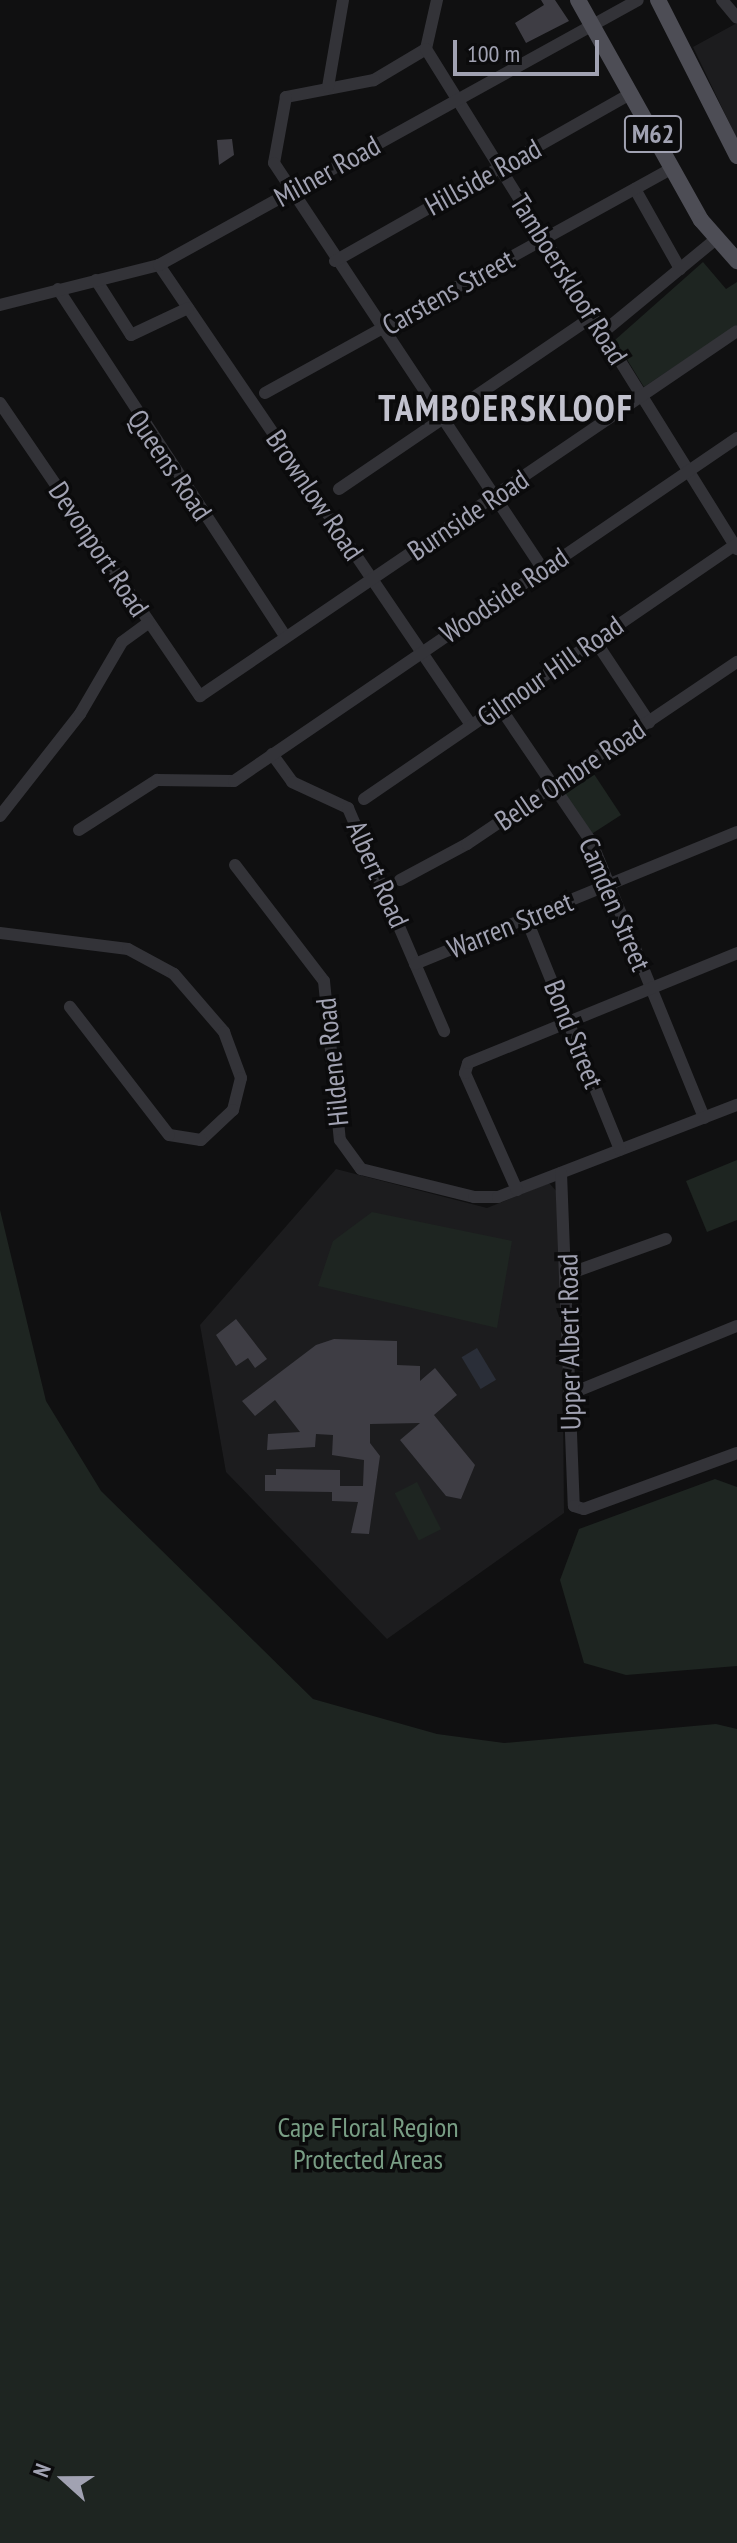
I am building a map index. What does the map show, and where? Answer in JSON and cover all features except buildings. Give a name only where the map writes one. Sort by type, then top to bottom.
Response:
[{"type":"main road","name":"M62","points":[[578,0],[672,168],[716,239],[737,261]]},
{"type":"main road","name":"M62","points":[[658,0],[737,156]]},
{"type":"street","points":[[328,87],[343,0]]},
{"type":"street","points":[[437,0],[426,49],[374,80],[286,97],[274,163],[335,261],[383,328],[543,570]]},
{"type":"street","name":"Milner Road","points":[[0,305],[159,265],[638,0]]},
{"type":"street","points":[[722,0],[735,19]]},
{"type":"street","name":"Tamboerskloof Road","points":[[426,49],[736,546]]},
{"type":"street","name":"Hillside Road","points":[[335,261],[630,94]]},
{"type":"street","name":"Carstens Street","points":[[265,393],[672,168]]},
{"type":"street","points":[[635,189],[680,269]]},
{"type":"street","points":[[602,333],[716,239]]},
{"type":"street","name":"Brownlow Road","points":[[159,265],[471,725]]},
{"type":"street","points":[[96,280],[131,335],[188,308]]},
{"type":"street","name":"Queens Road","points":[[58,289],[286,637]]},
{"type":"street","points":[[339,489],[592,317]]},
{"type":"street","name":"Burnside Road","points":[[197,696],[737,331]]},
{"type":"street","name":"Devonport Road","points":[[0,403],[4,419],[197,696]]},
{"type":"street","name":"Woodside Road","points":[[79,830],[153,781],[228,784],[737,438]]},
{"type":"street","name":"Gilmour Hill Road","points":[[364,799],[594,639],[736,546]]},
{"type":"street","points":[[0,816],[80,714],[122,642],[148,623]]},
{"type":"street","points":[[594,639],[649,722]]},
{"type":"street","name":"Belle Ombre Road","points":[[400,880],[555,788],[649,722],[735,668]]},
{"type":"street","name":"Camden Street","points":[[499,706],[592,843],[704,1118]]},
{"type":"street","name":"Albert Road","points":[[272,754],[292,782],[348,808],[444,1031]]},
{"type":"street","name":"Warren Street","points":[[415,964],[737,832]]},
{"type":"street","name":"Hildene Road","points":[[235,865],[324,981],[340,1140],[352,1162],[482,1199],[517,1190],[737,1105]]},
{"type":"street","name":"Bond Street","points":[[526,918],[620,1150]]},
{"type":"street","points":[[0,933],[128,949],[174,974],[224,1032],[241,1078],[233,1110],[201,1140],[169,1135],[70,1007]]},
{"type":"street","points":[[517,1190],[465,1067],[737,953]]},
{"type":"street","name":"Upper Albert Road","points":[[561,1173],[568,1274],[572,1499],[578,1509],[737,1453]]},
{"type":"street","points":[[568,1274],[666,1239]]},
{"type":"street","points":[[570,1394],[737,1326]]},
{"type":"shaded area","points":[[737,23],[737,139],[693,47]]},
{"type":"shaded area","points":[[336,1169],[487,1208],[549,1183],[561,1196],[564,1513],[387,1639],[226,1472],[200,1325]]},
{"type":"shaded area","points":[[477,1348],[496,1380],[481,1389],[462,1357]]},
{"type":"green space","points":[[703,262],[726,289],[737,282],[737,325],[644,387],[615,340]]},
{"type":"green space","points":[[590,768],[621,815],[590,835],[565,795],[569,783]]},
{"type":"green space","points":[[737,1160],[737,1220],[707,1232],[686,1181]]},
{"type":"green space","name":"Cape Floral Region Protected Areas","points":[[0,1210],[46,1401],[101,1491],[313,1699],[437,1734],[504,1743],[716,1724],[737,1729],[737,2543],[0,2543]]},
{"type":"green space","points":[[372,1212],[512,1241],[497,1328],[318,1286],[333,1241]]},
{"type":"green space","points":[[715,1479],[737,1487],[737,1666],[626,1675],[584,1663],[560,1580],[579,1529]]},
{"type":"green space","points":[[417,1482],[441,1529],[419,1541],[395,1493]]},
{"type":"district","name":"TAMBOERSKLOOF","points":[[506,408]]}]
